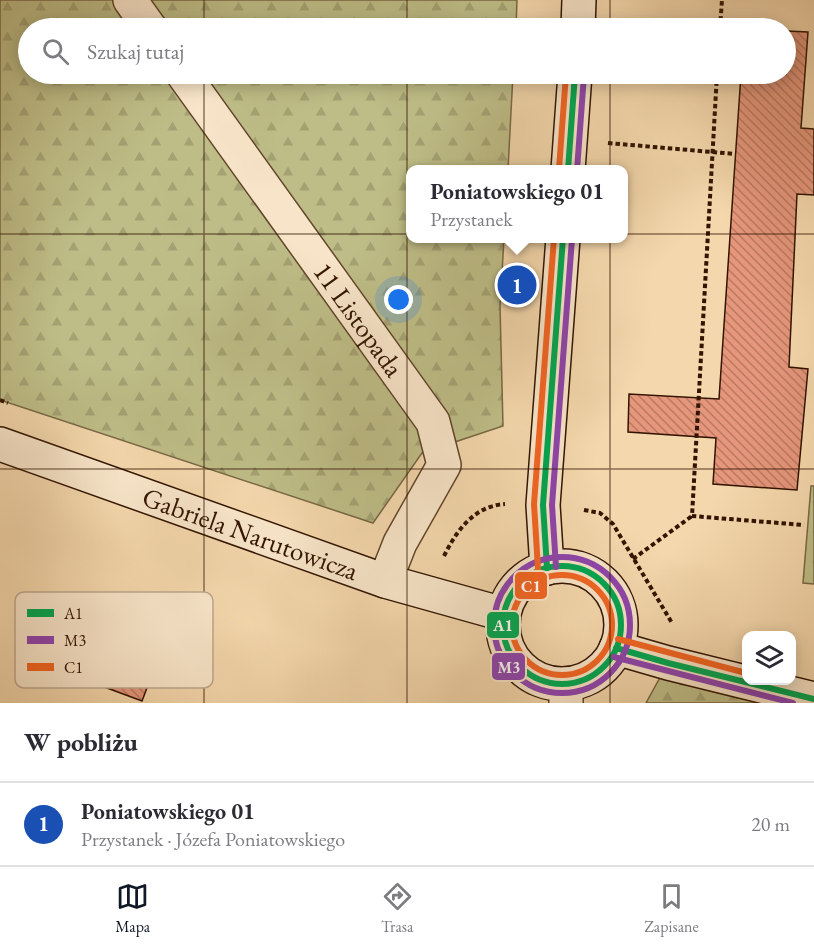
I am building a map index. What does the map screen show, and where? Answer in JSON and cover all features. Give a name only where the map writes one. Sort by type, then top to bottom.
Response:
[{"type":"street","points":[[130,0],[143,18]]},
{"type":"street","points":[[578,18],[579,0]]},
{"type":"street","name":"11 Listopada","points":[[190,84],[433,422],[444,465],[400,543],[385,581]]},
{"type":"street","points":[[570,155],[574,84]]},
{"type":"street","points":[[546,568],[543,505],[563,243]]},
{"type":"street","name":"Gabriela Narutowicza","points":[[0,444],[385,581],[503,614]]},
{"type":"street","points":[[568,566],[593,575],[607,588],[617,603],[621,618],[616,648],[606,664],[596,674],[583,680],[566,694],[533,677],[516,663],[504,639],[503,614],[511,596],[523,581],[535,572],[546,568],[568,566]]},
{"type":"street","points":[[616,648],[814,699]]},
{"type":"path","points":[[721,18],[722,0]]},
{"type":"path","points":[[692,516],[716,84]]},
{"type":"path","points":[[570,155],[712,152],[735,154]]},
{"type":"path","points":[[400,543],[443,558],[462,528],[482,509],[491,505],[511,503]]},
{"type":"path","points":[[577,509],[600,513],[613,524],[672,622],[674,631]]},
{"type":"path","points":[[633,560],[692,516],[804,525]]},
{"type":"green space","points":[[0,0],[517,0],[516,18],[18,18],[18,84],[512,84],[508,165],[406,165],[406,243],[504,243],[500,306],[503,426],[422,453],[373,523],[0,400]]},
{"type":"green space","points":[[811,486],[814,486],[814,584],[803,583]]},
{"type":"green space","points":[[668,663],[814,703],[646,703]]},
{"type":"building","points":[[796,31],[808,32],[801,128],[814,129],[814,195],[797,194],[789,367],[808,369],[797,490],[713,484],[716,438],[628,432],[629,394],[719,399],[740,84],[796,84]]},
{"type":"building","points":[[107,688],[147,688],[142,701]]},
{"type":"transit line","name":"C1","points":[[559,165],[565,84]]},
{"type":"transit line","name":"A1","points":[[568,165],[574,84]]},
{"type":"transit line","name":"M3","points":[[577,165],[583,84]]},
{"type":"transit line","name":"C1","points":[[538,569],[534,504],[554,243]]},
{"type":"transit line","name":"A1","points":[[547,568],[543,505],[563,243]]},
{"type":"transit line","name":"M3","points":[[556,567],[552,505],[572,243]]},
{"type":"transit line","name":"M3","points":[[562,557],[588,562],[610,577],[625,599],[630,625],[625,651],[610,673],[588,688],[562,693],[536,688],[514,673],[499,651],[494,625],[499,599],[514,577],[536,562],[562,557]]},
{"type":"transit line","name":"A1","points":[[562,566],[585,571],[604,583],[616,602],[621,625],[616,648],[604,667],[585,679],[562,684],[539,679],[520,667],[508,648],[503,625],[508,602],[520,583],[539,571],[562,566]]},
{"type":"transit line","name":"C1","points":[[562,575],[581,579],[597,590],[608,606],[612,625],[608,644],[597,660],[581,671],[562,675],[543,671],[527,660],[516,644],[512,625],[516,606],[527,590],[543,579],[562,575]]},
{"type":"transit line","name":"C1","points":[[618,639],[742,672]]},
{"type":"transit line","name":"A1","points":[[616,648],[814,699]]},
{"type":"transit line","name":"M3","points":[[614,657],[793,703]]},
{"type":"place","name":"Poniatowskiego 01","points":[[517,285]]}]
